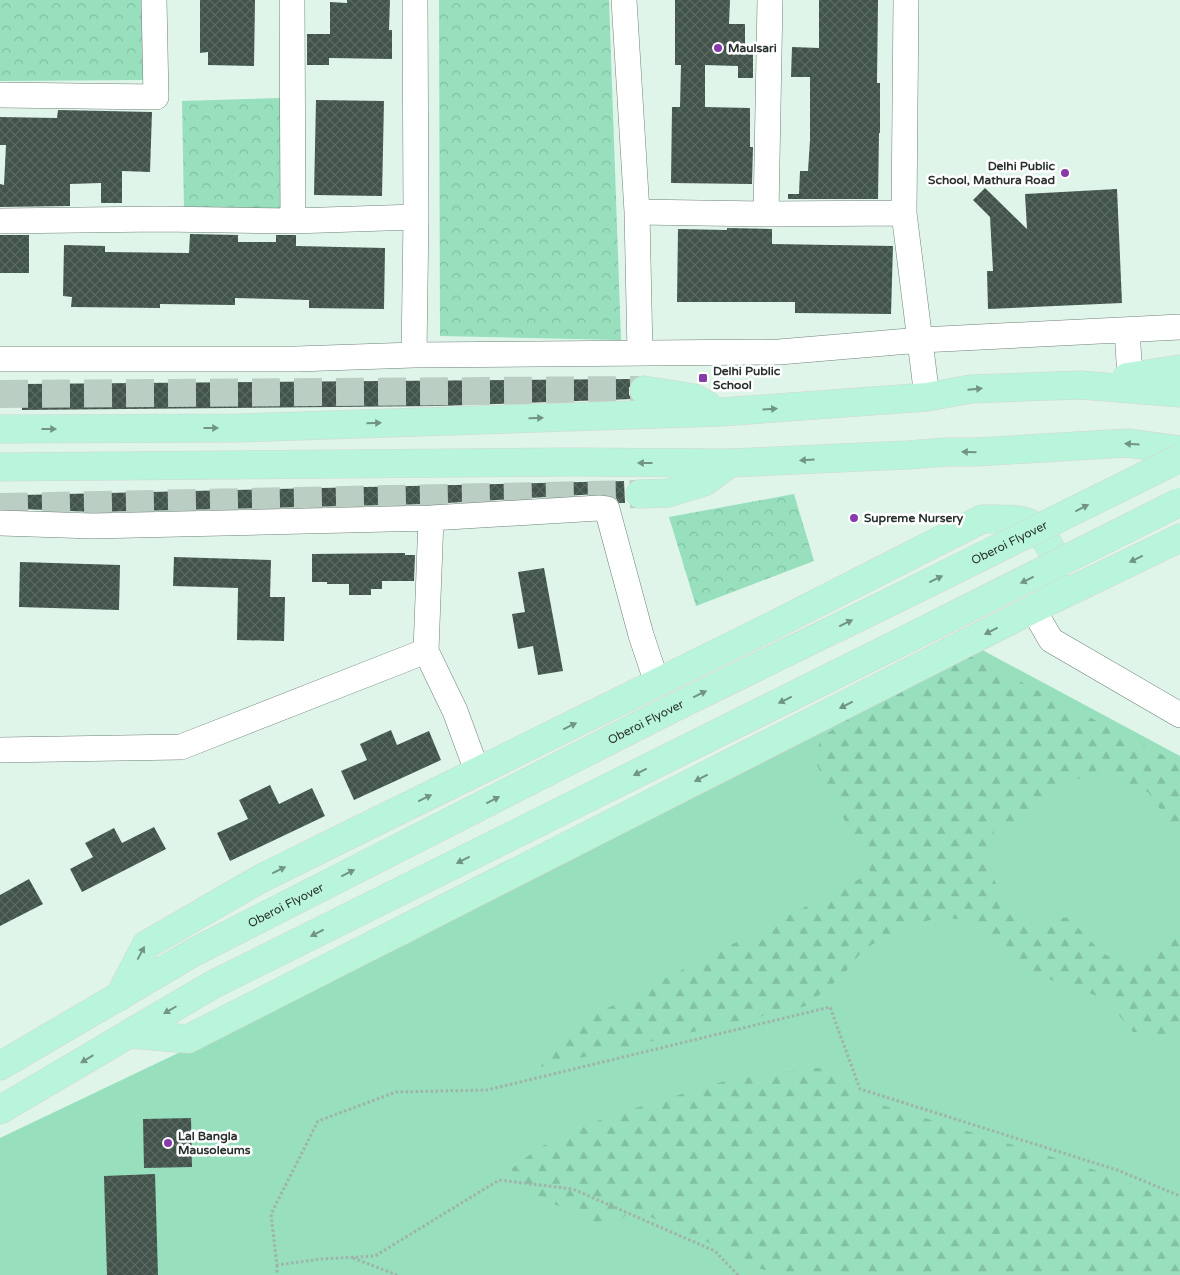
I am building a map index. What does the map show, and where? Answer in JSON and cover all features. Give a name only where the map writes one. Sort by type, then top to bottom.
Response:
[{"type":"main road","points":[[1081,385],[1180,369]]},
{"type":"main road","points":[[0,429],[239,428],[722,412],[927,398],[971,389],[1081,385],[1180,393]]},
{"type":"main road","points":[[644,390],[694,398],[722,412]]},
{"type":"main road","points":[[0,467],[561,462],[730,463],[1127,443],[1180,450]]},
{"type":"main road","name":"Oberoi Flyover","points":[[0,1066],[196,951],[677,706],[1042,528],[1180,458]]},
{"type":"main road","points":[[640,494],[668,493],[704,482],[730,463]]},
{"type":"main road","points":[[0,1110],[212,985],[1080,554],[1180,502]]},
{"type":"main road","points":[[118,996],[146,945],[260,879],[657,683],[982,519],[1000,518],[1029,523],[1047,541],[1054,553],[1056,574],[1048,590],[1033,610]]},
{"type":"main road","points":[[128,1034],[188,1039],[1033,610],[1180,538]]},
{"type":"street","points":[[0,95],[156,97],[154,0]]},
{"type":"street","points":[[292,0],[293,221]]},
{"type":"street","points":[[414,356],[416,217],[415,0]]},
{"type":"street","points":[[624,0],[637,212],[640,353]]},
{"type":"street","points":[[766,214],[770,0]]},
{"type":"street","points":[[906,0],[904,213],[927,398]]},
{"type":"street","points":[[637,212],[766,214],[904,213]]},
{"type":"street","points":[[0,221],[161,218],[293,221],[416,217]]},
{"type":"street","points":[[0,359],[296,359],[779,352],[921,340],[1180,327]]},
{"type":"street","points":[[1127,330],[1130,377]]},
{"type":"street","points":[[0,523],[93,526],[431,518],[607,509],[641,635],[657,683]]},
{"type":"street","points":[[431,518],[426,650],[455,711],[477,771]]},
{"type":"street","points":[[1033,610],[1051,640],[1180,714]]},
{"type":"street","points":[[0,750],[180,747],[426,650]]},
{"type":"path","points":[[277,1275],[271,1214],[318,1121],[396,1092],[487,1090],[830,1007],[860,1089],[1117,1170],[1180,1196]]},
{"type":"path","points":[[277,1265],[320,1259],[376,1256],[499,1180],[572,1189],[715,1251],[738,1275]]},
{"type":"path","points":[[350,1257],[397,1275]]},
{"type":"green space","points":[[0,0],[143,0],[143,80],[0,81]]},
{"type":"green space","points":[[439,0],[609,0],[621,340],[440,336]]},
{"type":"green space","points":[[281,98],[283,208],[184,211],[182,101]]},
{"type":"green space","points":[[794,494],[814,561],[696,606],[669,517]]},
{"type":"green space","points":[[973,645],[1180,756],[1180,1275],[0,1275],[0,1138],[409,943]]},
{"type":"green space","points":[[971,656],[1180,764],[1180,828],[1168,821],[1148,792],[1102,774],[1056,783],[1040,805],[1015,822],[994,826],[993,842],[986,854],[994,879],[1011,916],[1042,927],[1050,916],[1069,918],[1102,953],[1118,961],[1145,960],[1180,931],[1180,1039],[1169,1035],[1133,1032],[1105,999],[1060,982],[1030,975],[1001,954],[965,920],[940,917],[900,929],[864,949],[842,976],[806,1006],[540,1067],[561,1032],[871,873],[816,763],[820,739],[844,721]]},
{"type":"green space","points":[[814,1068],[838,1069],[849,1083],[872,1102],[1111,1175],[1180,1204],[1180,1275],[784,1275],[742,1264],[721,1248],[632,1209],[618,1223],[594,1225],[559,1206],[538,1199],[511,1169],[540,1147],[606,1117],[728,1080]]},
{"type":"building","points":[[200,0],[255,0],[254,66],[208,65],[208,52],[200,53]]},
{"type":"building","points":[[347,0],[390,0],[389,30],[392,30],[392,59],[329,58],[329,65],[307,65],[307,34],[330,34],[330,2],[347,3]]},
{"type":"building","points":[[675,0],[730,0],[729,24],[745,24],[745,48],[753,47],[753,78],[738,78],[738,66],[705,65],[705,107],[750,108],[750,147],[753,147],[752,184],[671,183],[672,107],[680,107],[681,65],[675,65]]},
{"type":"building","points":[[819,0],[878,0],[877,83],[880,83],[880,133],[878,199],[788,199],[788,194],[799,194],[800,171],[808,171],[810,140],[810,77],[791,77],[792,47],[819,48]]},
{"type":"building","points":[[316,100],[384,101],[382,196],[314,195]]},
{"type":"building","points":[[58,110],[152,112],[150,172],[122,171],[122,203],[101,203],[101,183],[70,184],[70,206],[0,207],[0,184],[4,185],[6,145],[0,145],[0,117],[57,118]]},
{"type":"building","points":[[985,188],[1027,229],[1025,194],[1117,189],[1122,303],[988,309],[987,271],[993,271],[990,217],[973,200]]},
{"type":"building","points":[[727,228],[772,229],[772,244],[893,246],[891,314],[795,313],[795,302],[677,302],[678,229],[727,230]]},
{"type":"building","points":[[190,234],[238,235],[238,242],[276,242],[276,235],[296,235],[296,246],[385,248],[384,309],[309,308],[309,300],[235,298],[235,305],[160,304],[160,308],[71,307],[72,297],[63,296],[64,245],[105,246],[105,252],[189,253]]},
{"type":"building","points":[[0,235],[29,235],[29,273],[0,273]]},
{"type":"building","points":[[634,379],[629,388],[629,395],[632,399],[438,406],[22,410],[21,384]]},
{"type":"building","points":[[624,481],[625,503],[619,503],[616,498],[609,495],[598,494],[430,504],[93,512],[22,509],[22,495]]},
{"type":"building","points":[[405,553],[405,555],[415,555],[414,581],[382,581],[382,589],[371,589],[371,595],[349,595],[349,584],[312,582],[312,554]]},
{"type":"building","points":[[174,557],[271,560],[270,597],[285,597],[284,641],[237,640],[238,588],[173,586]]},
{"type":"building","points":[[20,562],[120,565],[119,610],[19,607]]},
{"type":"building","points":[[544,568],[563,671],[538,675],[533,646],[518,649],[512,614],[525,612],[518,572]]},
{"type":"building","points":[[391,730],[397,745],[429,731],[441,760],[354,800],[341,771],[367,760],[360,744]]},
{"type":"building","points":[[270,785],[279,804],[312,788],[325,816],[230,861],[217,833],[248,819],[239,800]]},
{"type":"building","points":[[154,827],[166,849],[82,892],[70,869],[93,857],[85,843],[114,828],[122,843]]},
{"type":"building","points":[[29,879],[43,904],[0,926],[0,895]]},
{"type":"building","name":"Lal Bangla Mausoleums","points":[[191,1118],[192,1167],[144,1168],[143,1119]]},
{"type":"building","points":[[155,1174],[158,1275],[107,1275],[104,1176]]},
{"type":"tunnel","points":[[0,394],[644,390]]},
{"type":"tunnel","points":[[0,507],[640,494]]},
{"type":"place","name":"Maulsari","points":[[718,48]]},
{"type":"place","name":"Delhi Public School, Mathura Road","points":[[1065,173]]},
{"type":"place","name":"Delhi Public School","points":[[703,378]]},
{"type":"place","name":"Supreme Nursery","points":[[854,518]]},
{"type":"place","name":"Lal Bangla Mausoleums","points":[[168,1143]]}]
